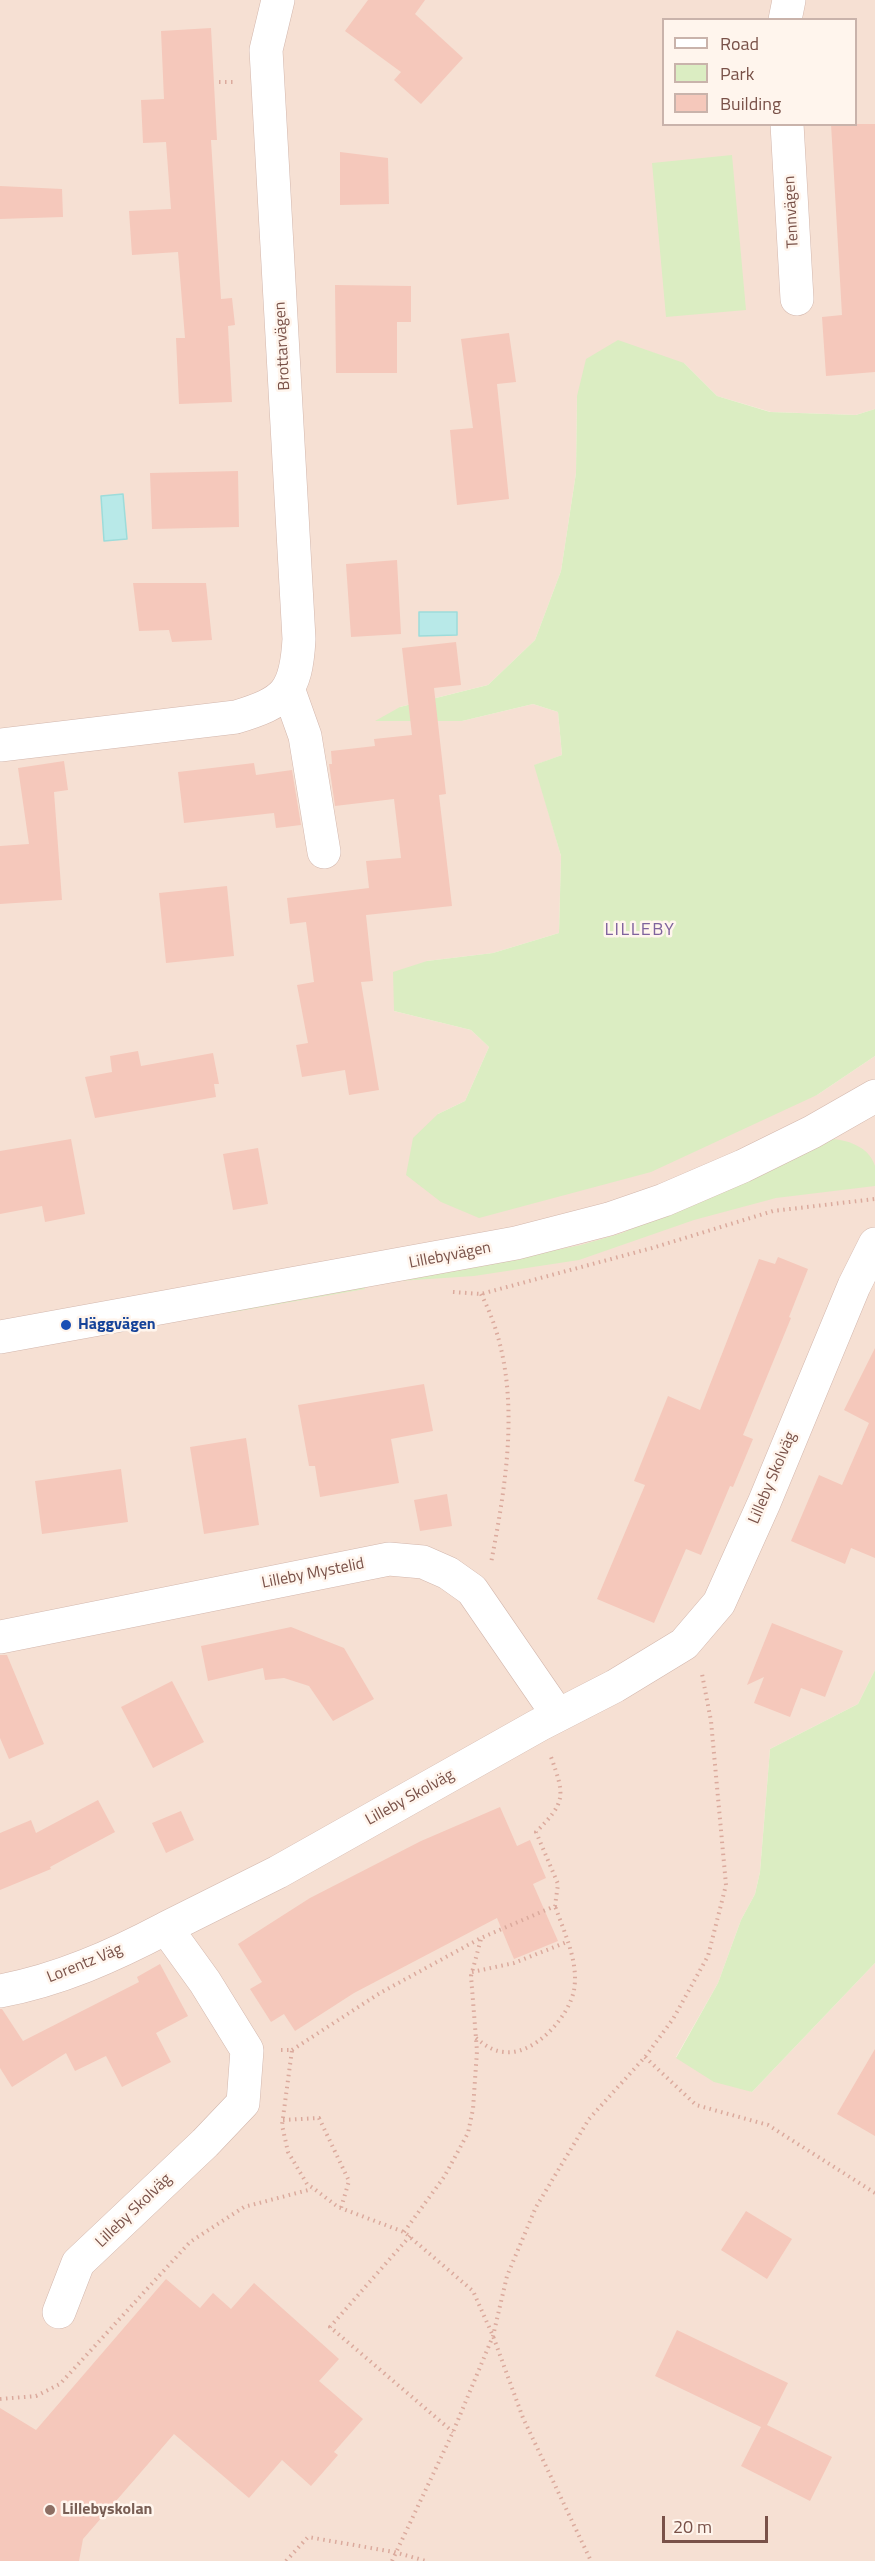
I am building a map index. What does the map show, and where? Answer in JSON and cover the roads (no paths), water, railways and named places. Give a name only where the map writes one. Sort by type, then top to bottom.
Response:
[{"type":"street","name":"Brottarvägen","points":[[278,0],[266,50],[299,639],[298,663],[289,691]]},
{"type":"street","points":[[785,18],[789,0]]},
{"type":"street","name":"Tennvägen","points":[[787,126],[796,299]]},
{"type":"street","points":[[0,745],[236,717],[266,708],[289,691],[305,736],[324,852]]},
{"type":"street","name":"Lillebyvägen","points":[[0,1337],[516,1243],[609,1219],[664,1200],[870,1109]]},
{"type":"street","name":"Lilleby Skolväg","points":[[59,2312],[78,2263],[205,2143],[243,2103],[247,2050],[206,1982],[166,1928],[278,1872],[549,1720],[615,1686],[684,1644],[719,1603],[764,1503],[854,1286],[875,1244]]},
{"type":"street","name":"Lilleby Mystelid","points":[[0,1637],[389,1559],[423,1562],[448,1573],[472,1590],[483,1604],[549,1720]]},
{"type":"street","name":"Lorentz Väg","points":[[0,1991],[27,1986],[92,1965],[166,1928]]},
{"type":"water","points":[[123,494],[127,539],[104,541],[101,496]]},
{"type":"water","points":[[419,612],[457,612],[457,635],[419,636]]},
{"type":"place","name":"Häggvägen","points":[[66,1325]]},
{"type":"place","name":"Lillebyskolan","points":[[50,2510]]},
{"type":"district","name":"LILLEBY","points":[[640,931]]}]
